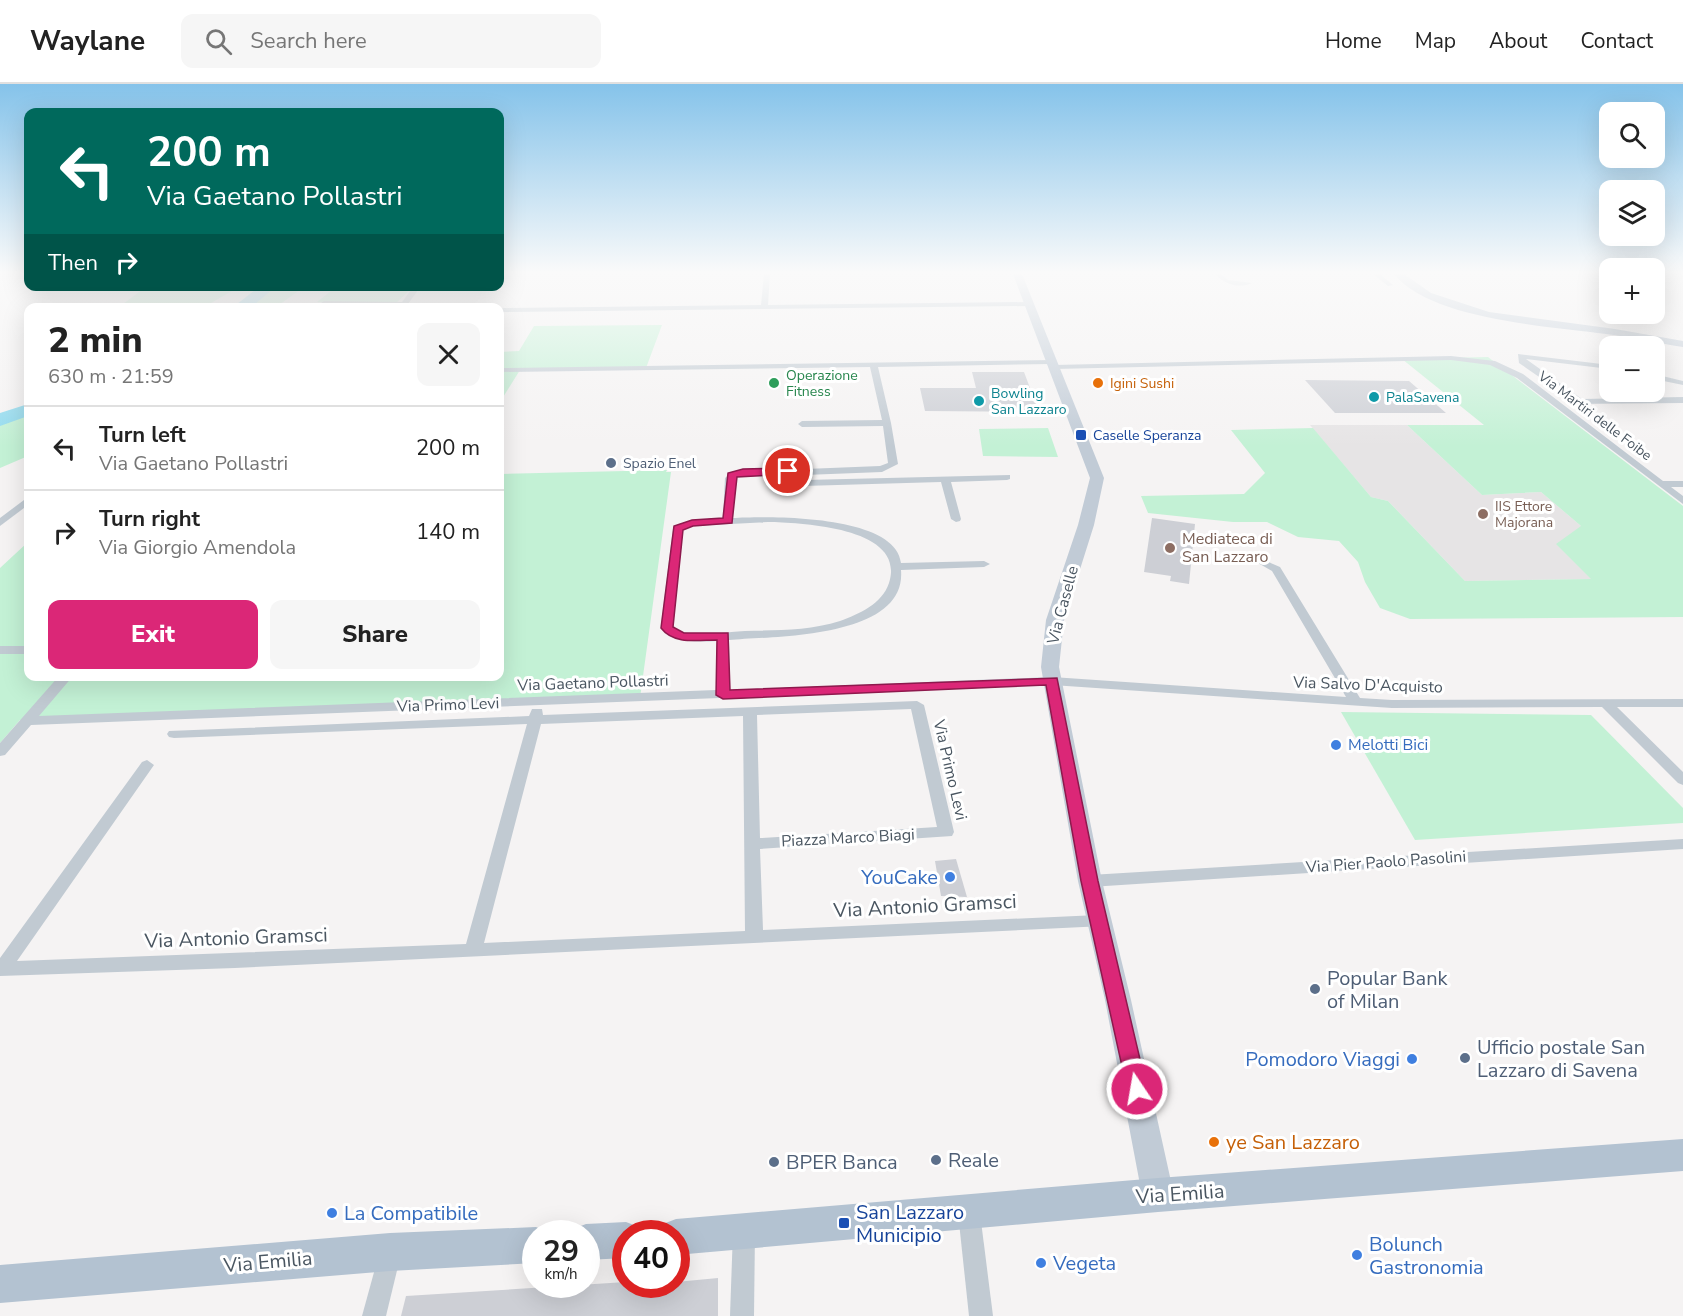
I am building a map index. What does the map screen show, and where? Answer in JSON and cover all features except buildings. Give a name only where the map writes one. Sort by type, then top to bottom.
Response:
[{"type":"main road","name":"Via Emilia","points":[[690,1235],[969,1213],[1158,1195],[1683,1155]]},
{"type":"main road","name":"Via Emilia","points":[[0,1284],[390,1252],[522,1246]]},
{"type":"street","name":"Via Caselle","points":[[1039,331],[1097,478],[1091,507],[1052,634],[1050,663],[1098,921],[1121,1011],[1158,1195]]},
{"type":"street","points":[[1611,331],[1683,344]]},
{"type":"street","points":[[1580,402],[1522,361],[1521,356],[1599,367]]},
{"type":"street","name":"Via Martiri delle Foibe","points":[[504,370],[1467,359],[1492,363],[1511,370],[1683,501]]},
{"type":"street","points":[[728,521],[732,476],[743,472],[888,467],[894,460],[873,364]]},
{"type":"street","points":[[1665,379],[1683,383]]},
{"type":"street","points":[[1555,403],[1683,400]]},
{"type":"street","points":[[802,424],[887,423]]},
{"type":"street","points":[[800,471],[800,481],[803,483],[1007,477]]},
{"type":"street","points":[[945,479],[956,519]]},
{"type":"street","points":[[1661,484],[1683,484]]},
{"type":"street","points":[[0,522],[24,503]]},
{"type":"street","points":[[792,519],[839,525],[877,541],[890,552],[897,567],[893,587],[885,600],[848,622],[805,632],[723,636],[678,636],[669,631],[667,625],[678,528],[692,523],[792,519]]},
{"type":"street","points":[[1264,563],[1276,570],[1356,702]]},
{"type":"street","points":[[897,567],[984,564]]},
{"type":"street","points":[[723,636],[723,695]]},
{"type":"street","points":[[0,650],[24,650]]},
{"type":"street","points":[[0,753],[63,681]]},
{"type":"street","name":"Via Gaetano Pollastri","points":[[28,721],[1052,681]]},
{"type":"street","name":"Via Salvo D'Acquisto","points":[[1052,681],[1356,702],[1498,705],[1683,704]]},
{"type":"street","points":[[473,950],[534,720],[541,702]]},
{"type":"street","points":[[1605,704],[1683,780]]},
{"type":"street","name":"Via Primo Levi","points":[[174,734],[918,705],[946,832]]},
{"type":"street","points":[[750,711],[754,936]]},
{"type":"street","name":"Via Antonio Gramsci","points":[[1,969],[147,765]]},
{"type":"street","name":"Piazza Marco Biagi","points":[[751,844],[946,832]]},
{"type":"street","name":"Via Pier Paolo Pasolini","points":[[1090,881],[1683,844]]},
{"type":"street","name":"Via Antonio Gramsci","points":[[1,969],[235,961],[1098,921]]},
{"type":"street","points":[[969,1213],[981,1316]]},
{"type":"street","points":[[742,1316],[744,1231]]},
{"type":"street","points":[[374,1316],[390,1252]]},
{"type":"shaded area","name":"IIS Ettore Majorana","points":[[1310,425],[1407,425],[1482,495],[1541,492],[1581,526],[1592,579],[1465,581],[1388,501],[1371,497]]},
{"type":"green space","points":[[531,331],[660,331],[646,368],[520,370],[504,396],[504,352],[519,351]]},
{"type":"green space","points":[[1488,357],[1683,506],[1683,617],[1410,619],[1380,608],[1365,582],[1358,562],[1339,541],[1298,537],[1267,522],[1233,522],[1148,513],[1141,496],[1244,494],[1265,473],[1231,430],[1313,428],[1371,497],[1388,501],[1465,581],[1591,579],[1556,544],[1581,526],[1541,492],[1482,495],[1407,425],[1484,425],[1402,359]]},
{"type":"green space","points":[[24,411],[24,458],[0,468],[0,420]]},
{"type":"green space","points":[[1048,428],[1058,457],[983,456],[979,429]]},
{"type":"green space","points":[[667,470],[666,472],[671,472],[640,698],[20,720],[0,743],[0,568],[24,546],[24,681],[504,681],[504,474]]},
{"type":"green space","points":[[1341,712],[1591,715],[1683,808],[1683,823],[1415,840]]},
{"type":"waterway","points":[[0,420],[24,411]]},
{"type":"place","name":"Operazione Fitness","points":[[774,383]]},
{"type":"place","name":"Igini Sushi","points":[[1098,383]]},
{"type":"place","name":"PalaSavena","points":[[1374,397]]},
{"type":"place","name":"Bowling San Lazzaro","points":[[979,401]]},
{"type":"place","name":"Caselle Speranza","points":[[1081,435]]},
{"type":"place","name":"Spazio Enel","points":[[611,463]]},
{"type":"place","name":"IIS Ettore Majorana","points":[[1483,514]]},
{"type":"place","name":"Mediateca di San Lazzaro","points":[[1170,548]]},
{"type":"place","name":"Melotti Bici","points":[[1336,745]]},
{"type":"place","name":"YouCake","points":[[950,877]]},
{"type":"place","name":"Popular Bank of Milan","points":[[1315,989]]},
{"type":"place","name":"Ufficio postale San Lazzaro di Savena","points":[[1465,1058]]},
{"type":"place","name":"Pomodoro Viaggi","points":[[1412,1059]]},
{"type":"place","name":"ye San Lazzaro","points":[[1214,1142]]},
{"type":"place","name":"Reale","points":[[936,1160]]},
{"type":"place","name":"BPER Banca","points":[[774,1162]]},
{"type":"place","name":"La Compatibile","points":[[332,1213]]},
{"type":"place","name":"San Lazzaro Municipio","points":[[844,1223]]},
{"type":"place","name":"Bolunch Gastronomia","points":[[1357,1255]]},
{"type":"place","name":"Vegeta","points":[[1041,1263]]},
{"type":"route","points":[[788,471],[735,474],[730,478],[729,483],[728,521],[692,523],[678,528],[667,628],[672,633],[684,637],[723,636],[723,695],[1052,681],[1098,921],[1137,1089]]}]
